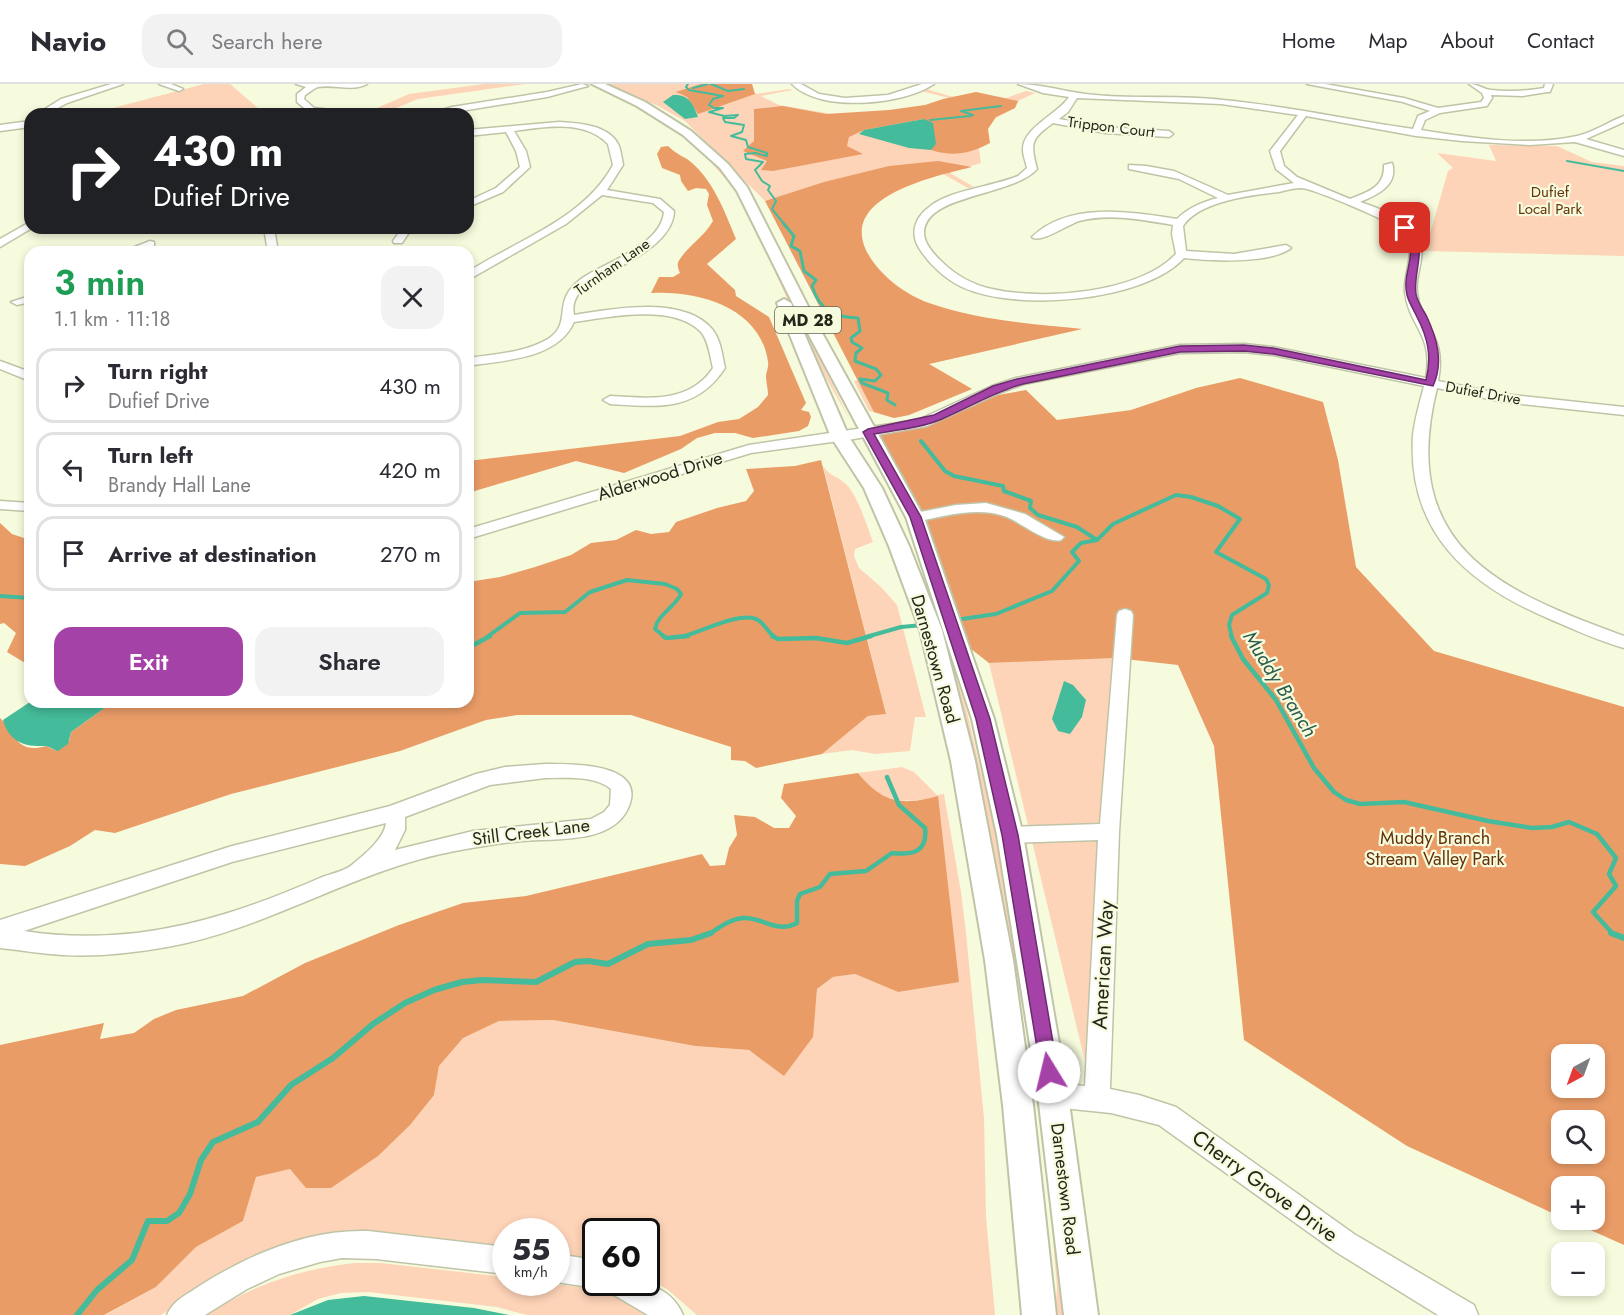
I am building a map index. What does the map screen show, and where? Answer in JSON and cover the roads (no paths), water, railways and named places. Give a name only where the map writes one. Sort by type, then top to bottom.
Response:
[{"type":"main road","name":"Darnestown Road","points":[[586,85],[631,107],[670,130],[698,152],[730,189],[792,321],[854,435],[915,517],[940,622],[999,960],[1017,1105],[1038,1315]]},
{"type":"main road","name":"Darnestown Road","points":[[586,85],[641,104],[687,133],[712,153],[737,182],[750,202],[809,322],[873,488],[940,622],[983,719],[1010,835],[1053,1095],[1081,1315]]},
{"type":"street","points":[[52,108],[64,101],[119,84]]},
{"type":"street","points":[[163,84],[179,89]]},
{"type":"street","points":[[300,84],[313,86],[363,84]]},
{"type":"street","points":[[796,84],[817,95],[857,100],[902,94],[930,84]]},
{"type":"street","points":[[1022,84],[1075,95],[1132,93],[1220,102],[1304,113],[1416,133],[1515,142],[1576,139],[1597,133],[1624,119]]},
{"type":"street","points":[[1311,84],[1404,100],[1438,111]]},
{"type":"street","points":[[1344,91],[1351,84]]},
{"type":"street","points":[[1473,84],[1486,92],[1533,94],[1547,90],[1549,84]]},
{"type":"street","points":[[457,108],[547,95],[586,85]]},
{"type":"street","points":[[310,108],[300,100],[301,94],[313,86]]},
{"type":"street","points":[[1416,133],[1421,118],[1438,111],[1484,104],[1488,98],[1486,92]]},
{"type":"street","points":[[1075,95],[1065,110],[1031,135],[1027,149],[1032,169],[1024,177],[1005,186],[948,201],[927,213],[919,225],[918,234],[934,262],[947,274],[980,289],[1005,295],[1050,298],[1085,294],[1156,276],[1171,267],[1181,254],[1177,231],[1179,223],[1196,208],[1228,199],[1303,185]]},
{"type":"street","points":[[1304,113],[1278,146],[1275,156],[1283,170],[1303,185],[1388,217],[1412,235],[1417,254],[1411,284],[1412,297],[1428,328],[1435,362],[1420,442],[1429,507],[1446,541],[1477,569],[1524,600],[1566,621],[1624,642]]},
{"type":"street","name":"Trippon Court","points":[[1053,120],[1105,130],[1168,134]]},
{"type":"street","points":[[0,128],[24,125]]},
{"type":"street","points":[[474,133],[566,125],[588,128],[604,134],[617,150],[620,162],[613,178],[600,192],[555,228],[495,259],[474,273]]},
{"type":"street","points":[[474,201],[495,192],[518,175],[525,166],[521,151],[509,130]]},
{"type":"street","points":[[1576,139],[1624,153]]},
{"type":"street","points":[[1350,203],[1388,183],[1391,174],[1389,165]]},
{"type":"street","points":[[1132,167],[1176,173],[1228,199]]},
{"type":"street","name":"Turnham Lane","points":[[474,361],[544,347],[562,335],[569,319],[565,308],[574,290],[637,253],[667,223],[670,214],[664,205],[656,201],[600,192]]},
{"type":"street","points":[[1037,237],[1071,220],[1096,215],[1133,216],[1179,223]]},
{"type":"street","points":[[0,244],[24,229]]},
{"type":"street","points":[[398,242],[403,234]]},
{"type":"street","points":[[144,246],[150,244]]},
{"type":"street","points":[[1181,254],[1232,259],[1260,256],[1286,248]]},
{"type":"street","points":[[17,302],[24,300]]},
{"type":"street","points":[[569,319],[658,311],[691,320],[709,334],[719,368],[707,386],[674,400],[650,403],[610,400]]},
{"type":"street","name":"Dufief Drive","points":[[854,435],[930,420],[997,388],[1021,381],[1180,349],[1244,348],[1273,351],[1430,384],[1530,402],[1624,411]]},
{"type":"street","points":[[0,365],[24,374]]},
{"type":"street","name":"Alderwood Drive","points":[[474,532],[749,449],[854,435]]},
{"type":"street","points":[[0,505],[24,507]]},
{"type":"street","points":[[915,517],[982,508],[997,510],[1018,517],[1056,537]]},
{"type":"street","name":"American Way","points":[[1097,1098],[1109,832],[1125,615]]},
{"type":"street","name":"Still Creek Lane","points":[[0,929],[233,853],[394,813],[459,787],[508,773],[602,774],[618,784],[622,796],[615,813],[594,826],[461,840],[357,872],[245,919],[159,939],[97,946],[62,946],[0,938]]},
{"type":"street","points":[[357,872],[395,834],[398,824],[394,813]]},
{"type":"street","points":[[1010,835],[1109,832]]},
{"type":"street","name":"Cherry Grove Drive","points":[[1053,1095],[1097,1098],[1146,1107],[1167,1116],[1345,1243],[1464,1315]]},
{"type":"street","points":[[181,1315],[236,1280],[279,1261],[312,1251],[344,1245],[379,1245],[492,1260]]},
{"type":"street","points":[[643,1296],[669,1315]]},
{"type":"water","points":[[673,95],[687,98],[698,117],[685,119],[663,102]]},
{"type":"water","points":[[924,119],[933,123],[936,144],[931,150],[909,148],[859,134],[864,130]]},
{"type":"water","points":[[1064,681],[1073,685],[1086,700],[1082,717],[1070,734],[1058,731],[1052,719]]},
{"type":"water","points":[[24,706],[24,708],[105,708],[71,732],[68,744],[58,751],[47,746],[19,742],[9,733],[3,720]]},
{"type":"water","points":[[364,1296],[474,1308],[509,1315],[290,1315],[328,1300]]},
{"type":"waterway","points":[[688,84],[686,87],[689,90],[723,96],[713,99],[709,105],[714,108],[723,108],[709,112],[724,116],[738,115],[734,118],[723,118],[725,122],[744,125],[742,132],[731,136],[746,140],[748,147],[767,153],[767,156],[755,153],[745,154],[746,159],[763,162],[755,170],[762,181],[770,186],[768,190],[776,201],[772,209],[785,225]]},
{"type":"waterway","points":[[693,88],[708,84]]},
{"type":"waterway","points":[[711,84],[728,91],[744,89]]},
{"type":"waterway","points":[[930,120],[970,116],[973,115],[961,111],[1001,106]]},
{"type":"waterway","points":[[1567,161],[1624,171]]},
{"type":"waterway","points":[[784,224],[794,236],[791,246],[800,251],[804,271],[816,280],[812,286],[823,307],[841,316],[858,318],[860,331],[851,338],[852,342],[862,348],[856,353],[855,361],[876,369],[881,375],[875,381],[860,379],[862,383],[888,393],[887,400],[895,405]]},
{"type":"waterway","points":[[921,441],[945,471],[954,476],[1003,486],[1004,491],[1031,501],[1030,508],[1038,515],[1077,527],[1097,540]]},
{"type":"waterway","name":"Muddy Branch","points":[[1097,540],[1113,524],[1176,495],[1191,497],[1218,506],[1240,519],[1216,552],[1266,579],[1269,585],[1267,593],[1232,615],[1229,625],[1232,637]]},
{"type":"waterway","name":"Muddy Branch","points":[[955,620],[996,614],[1052,591],[1079,561],[1072,552],[1081,543],[1097,540]]},
{"type":"waterway","name":"Muddy Branch","points":[[487,637],[520,613],[565,612],[590,592],[627,580],[665,584],[677,589],[681,594],[656,624],[655,629],[665,637]]},
{"type":"waterway","name":"Muddy Branch","points":[[0,596],[24,598]]},
{"type":"waterway","name":"Muddy Branch","points":[[682,637],[731,620],[751,618],[758,620],[775,637]]},
{"type":"waterway","name":"Muddy Branch","points":[[866,637],[901,627],[923,625]]},
{"type":"waterway","name":"Muddy Branch","points":[[474,645],[490,636]]},
{"type":"waterway","name":"Muddy Branch","points":[[663,636],[666,638],[682,637]]},
{"type":"waterway","name":"Muddy Branch","points":[[682,637],[688,636]]},
{"type":"waterway","name":"Muddy Branch","points":[[772,636],[778,639],[816,638],[847,643],[871,636]]},
{"type":"waterway","name":"Muddy Branch","points":[[1231,636],[1243,659],[1276,700],[1314,768],[1334,792],[1346,800],[1360,804],[1404,802],[1488,821],[1532,828],[1552,827],[1569,822],[1597,834],[1616,858],[1609,874],[1616,886],[1593,912],[1613,934]]},
{"type":"waterway","points":[[710,933],[729,922],[743,918],[776,926],[790,926],[797,923],[797,901],[800,894],[820,887],[830,874],[866,871],[892,853],[917,851],[924,843],[925,828],[899,805],[887,777]]},
{"type":"waterway","points":[[77,1315],[97,1290],[132,1260],[148,1221],[167,1221],[179,1213],[190,1194],[201,1160],[213,1142],[258,1122],[291,1085],[333,1058],[373,1024],[405,1003],[434,990],[462,982],[482,980],[536,982],[575,962],[608,964],[648,944],[691,940],[710,933]]},
{"type":"waterway","name":"Muddy Branch","points":[[1613,934],[1624,938]]},
{"type":"park label","name":"Dufief Local Park","points":[[1550,200]]},
{"type":"park label","name":"Muddy Branch Stream Valley Park","points":[[1435,848]]}]
